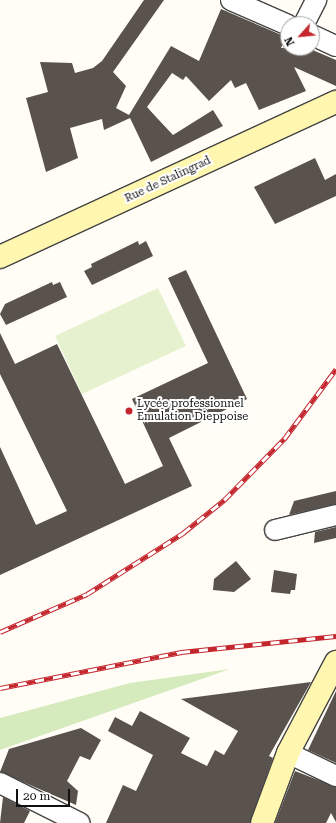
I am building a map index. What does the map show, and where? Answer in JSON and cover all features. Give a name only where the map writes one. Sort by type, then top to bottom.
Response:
[{"type":"street","points":[[231,0],[280,21]]},
{"type":"street","points":[[308,16],[316,0]]},
{"type":"street","points":[[320,39],[336,46]]},
{"type":"street","name":"Rue de Stalingrad","points":[[0,257],[336,102]]},
{"type":"street","points":[[275,530],[336,515]]},
{"type":"street","points":[[262,823],[288,753],[336,662]]},
{"type":"street","points":[[288,753],[336,776]]},
{"type":"street","points":[[0,783],[80,823]]},
{"type":"green space","points":[[158,288],[186,346],[82,394],[55,336]]},
{"type":"green space","points":[[230,669],[0,750],[0,718],[130,683]]},
{"type":"building","points":[[144,0],[164,0],[113,72],[126,86],[116,108],[129,115],[171,46],[199,61],[221,9],[280,34],[280,56],[320,56],[320,53],[336,60],[336,86],[294,67],[306,91],[259,110],[246,83],[235,88],[231,80],[209,101],[186,76],[183,80],[172,73],[147,107],[173,135],[213,110],[223,126],[151,162],[130,118],[104,130],[102,119],[70,128],[78,158],[46,172],[26,98],[48,92],[40,62],[72,63],[75,73],[93,68],[102,61]]},
{"type":"building","points":[[315,158],[325,180],[336,174],[336,196],[275,224],[254,187]]},
{"type":"building","points":[[138,241],[139,245],[146,241],[153,256],[92,285],[84,271],[92,267],[91,264]]},
{"type":"building","points":[[186,270],[247,399],[169,438],[192,486],[0,575],[0,447],[36,525],[67,511],[0,374],[0,333],[15,364],[57,344],[125,484],[163,466],[132,399],[208,363],[168,278]]},
{"type":"building","points":[[52,282],[53,285],[60,282],[67,297],[6,325],[0,314],[5,304]]},
{"type":"building","points":[[336,491],[336,504],[289,515],[294,501]]},
{"type":"building","points":[[336,527],[336,538],[314,543],[315,532]]},
{"type":"building","points":[[236,561],[251,579],[234,592],[213,590],[214,579]]},
{"type":"building","points":[[274,570],[297,574],[295,590],[291,590],[290,594],[271,592]]},
{"type":"building","points":[[311,682],[269,756],[273,758],[250,823],[106,823],[123,785],[136,791],[153,755],[108,731],[115,717],[132,726],[140,711],[190,738],[181,753],[207,766],[215,750],[224,755],[238,731],[181,699]]},
{"type":"building","points":[[336,691],[336,763],[308,750]]},
{"type":"building","points":[[81,728],[101,740],[90,760],[80,756],[67,781],[78,791],[76,805],[0,772],[9,749]]},
{"type":"building","points":[[295,771],[336,787],[336,822],[331,813],[326,823],[275,823]]},
{"type":"building","points":[[3,797],[30,811],[24,823],[0,823]]},
{"type":"railway","points":[[0,632],[87,594],[183,533],[224,500],[284,439],[336,369]]},
{"type":"railway","points":[[0,688],[181,652],[336,636]]},
{"type":"place","name":"Lycée professionnel Emulation Dieppoise","points":[[129,411]]}]
